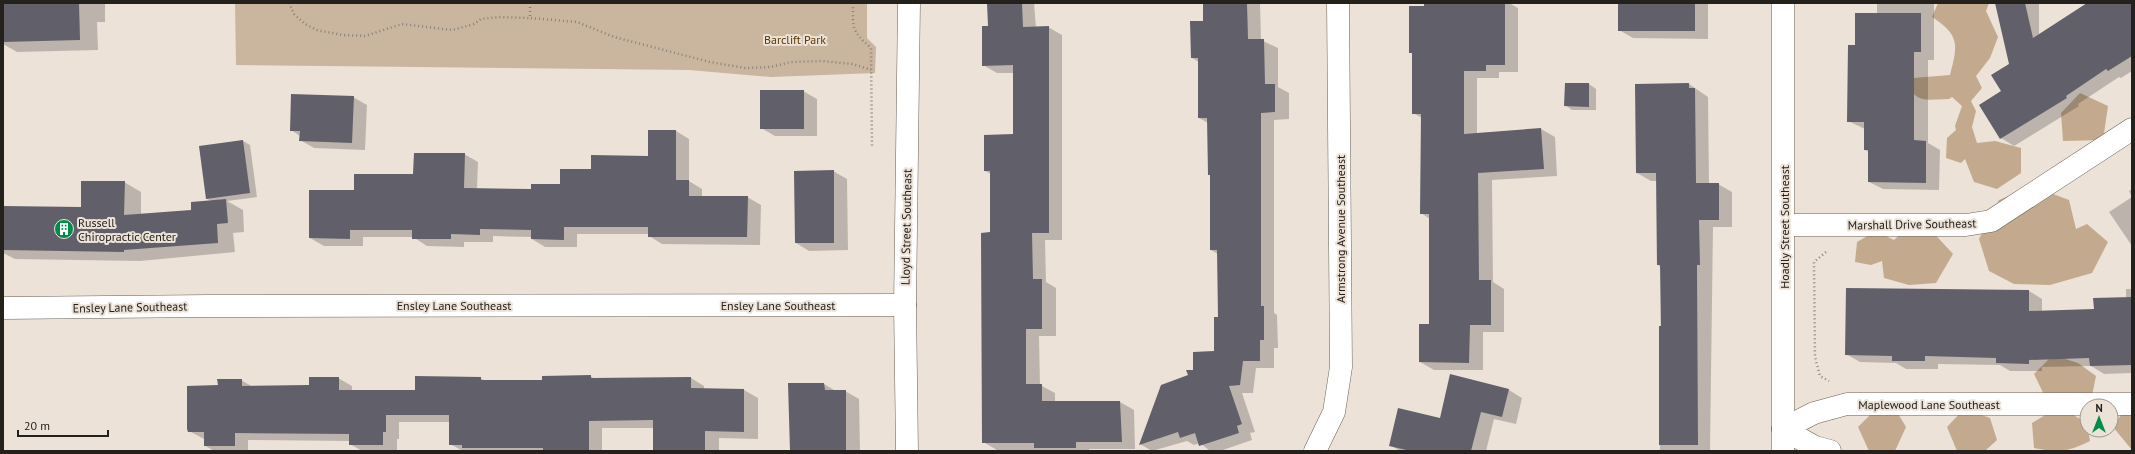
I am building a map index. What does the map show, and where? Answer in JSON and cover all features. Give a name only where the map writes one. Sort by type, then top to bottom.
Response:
[{"type":"street","name":"Lloyd Street Southeast","points":[[907,451],[905,305],[909,3]]},
{"type":"street","name":"Armstrong Avenue Southeast","points":[[1315,451],[1334,412],[1341,367],[1338,3]]},
{"type":"street","name":"Hoadly Street Southeast","points":[[1783,3],[1783,451]]},
{"type":"street","name":"Marshall Drive Southeast","points":[[1784,225],[1966,225],[1991,220],[2132,129]]},
{"type":"street","name":"Ensley Lane Southeast","points":[[3,308],[209,306],[905,305]]},
{"type":"street","name":"Maplewood Lane Southeast","points":[[1783,429],[1814,413],[1847,404],[2132,404]]},
{"type":"street","points":[[1783,429],[1815,446],[1830,451]]},
{"type":"path","points":[[289,3],[294,14],[305,24],[317,30],[342,35],[365,36],[402,24],[452,30],[474,24],[481,19],[499,17],[530,18],[577,22],[614,37],[710,62],[745,68],[771,67],[791,62],[821,61],[853,64],[872,70]]},
{"type":"path","points":[[530,3],[530,18]]},
{"type":"path","points":[[853,3],[853,28],[856,34],[871,48],[872,146]]},
{"type":"path","points":[[1828,250],[1814,262],[1815,357],[1820,376],[1834,383]]},
{"type":"green space","name":"Barclift Park","points":[[235,3],[867,3],[867,38],[876,47],[875,73],[771,77],[689,70],[236,65]]},
{"type":"shaded area","points":[[1938,3],[1989,3],[1986,11],[1998,37],[1990,58],[1976,76],[1982,88],[1971,101],[1976,111],[1972,127],[1977,143],[1995,141],[2021,148],[2021,173],[1997,189],[1974,182],[1965,159],[1961,163],[1946,158],[1947,138],[1956,130],[1955,126],[1962,106],[1952,97],[1949,99],[1932,100],[1916,96],[1901,79],[1950,75],[1955,48],[1954,42],[1948,29],[1932,17]]},
{"type":"shaded area","points":[[2080,93],[2108,106],[2103,140],[2063,141],[2061,113]]},
{"type":"shaded area","points":[[2032,186],[2069,200],[2076,229],[2087,224],[2108,242],[2092,273],[2050,285],[2014,284],[1989,271],[1979,239],[1999,200]]},
{"type":"shaded area","points":[[1930,229],[1953,254],[1936,283],[1909,285],[1884,278],[1882,261],[1871,265],[1855,262],[1857,242],[1876,231],[1894,240],[1904,231]]},
{"type":"shaded area","points":[[2053,355],[2078,363],[2096,376],[2092,398],[2079,398],[2079,405],[2065,409],[2079,419],[2079,438],[2089,438],[2090,441],[2069,449],[2057,451],[2034,448],[2032,423],[2052,411],[2034,374]]},
{"type":"shaded area","points":[[2132,398],[2132,450],[2119,434],[2119,418]]},
{"type":"shaded area","points":[[1894,407],[1906,427],[1895,451],[1869,451],[1858,427],[1876,409]]},
{"type":"shaded area","points":[[1964,409],[1990,418],[1997,440],[1985,451],[1957,451],[1947,427]]},
{"type":"building","points":[[3,3],[79,3],[80,40],[3,42]]},
{"type":"building","points":[[987,3],[1022,3],[1023,27],[1049,26],[1049,233],[1032,233],[1033,279],[1042,279],[1042,329],[1026,329],[1026,384],[1042,384],[1042,401],[1120,401],[1122,442],[1076,442],[1076,448],[1034,448],[1034,443],[982,443],[981,233],[990,232],[990,171],[984,171],[984,135],[1013,134],[1013,65],[982,66],[982,26],[988,26]]},
{"type":"building","points":[[1203,3],[1247,3],[1248,39],[1264,39],[1265,84],[1275,84],[1275,112],[1261,113],[1261,306],[1264,306],[1264,340],[1260,340],[1260,361],[1243,361],[1240,385],[1229,386],[1242,424],[1237,426],[1239,433],[1199,446],[1195,433],[1180,438],[1178,432],[1139,445],[1161,385],[1188,375],[1186,370],[1193,370],[1193,352],[1214,351],[1214,317],[1218,317],[1217,250],[1210,250],[1210,175],[1208,175],[1207,118],[1198,118],[1198,58],[1191,58],[1190,21],[1203,21]]},
{"type":"building","points":[[1424,3],[1505,4],[1505,65],[1486,65],[1486,71],[1464,71],[1464,134],[1541,128],[1544,169],[1478,173],[1479,280],[1491,280],[1491,325],[1470,325],[1469,363],[1419,362],[1419,324],[1429,324],[1429,214],[1420,214],[1421,114],[1412,114],[1412,53],[1409,53],[1409,6],[1424,6]]},
{"type":"building","points":[[1618,3],[1695,3],[1695,31],[1618,31]]},
{"type":"building","points":[[1995,3],[2025,3],[2033,38],[2087,3],[2132,3],[2132,56],[2108,71],[2106,69],[2066,96],[2067,98],[2000,139],[1979,105],[2001,91],[1991,75],[2009,64]]},
{"type":"building","points":[[1855,13],[1921,13],[1921,52],[1914,52],[1914,140],[1926,141],[1926,183],[1868,182],[1868,150],[1864,150],[1864,122],[1847,122],[1848,45],[1855,45]]},
{"type":"building","points":[[1565,83],[1589,83],[1589,107],[1564,106]]},
{"type":"building","points":[[1689,83],[1689,88],[1695,88],[1696,183],[1719,183],[1719,220],[1699,220],[1700,265],[1697,265],[1698,445],[1659,445],[1659,326],[1661,326],[1660,265],[1657,265],[1656,173],[1636,173],[1635,84]]},
{"type":"building","points":[[760,90],[804,90],[804,129],[760,129]]},
{"type":"building","points":[[291,94],[354,96],[352,143],[299,141],[300,131],[290,131]]},
{"type":"building","points":[[648,130],[676,130],[676,180],[689,180],[689,196],[748,196],[747,237],[648,237],[648,227],[564,227],[564,240],[531,239],[531,230],[480,229],[480,235],[451,234],[451,239],[412,239],[412,230],[350,230],[350,239],[309,238],[309,190],[354,190],[354,174],[413,174],[414,153],[465,153],[464,188],[531,189],[531,184],[560,184],[560,169],[591,169],[591,155],[648,156]]},
{"type":"building","points":[[243,140],[250,193],[206,199],[199,146]]},
{"type":"building","points":[[834,170],[834,243],[795,243],[794,171]]},
{"type":"building","name":"Russell Chiropractic Center","points":[[81,181],[125,181],[124,215],[191,210],[191,202],[226,199],[228,223],[217,224],[218,243],[124,250],[124,252],[3,250],[3,206],[81,207]]},
{"type":"building","points":[[1846,288],[2029,290],[2029,311],[2094,309],[2093,298],[2132,297],[2132,365],[2090,366],[2089,358],[2029,360],[2029,364],[1996,363],[1996,358],[1925,356],[1925,361],[1892,361],[1892,356],[1845,355]]},
{"type":"building","points":[[1450,374],[1509,389],[1502,417],[1481,412],[1471,451],[1411,451],[1389,446],[1398,408],[1440,418]]},
{"type":"building","points":[[591,375],[591,378],[691,377],[691,388],[744,389],[744,432],[705,431],[705,450],[653,450],[653,420],[589,421],[589,451],[543,451],[543,448],[462,448],[462,445],[449,445],[449,415],[386,415],[386,432],[383,432],[383,445],[349,445],[349,434],[235,433],[235,446],[204,446],[204,432],[188,432],[187,429],[187,386],[218,385],[217,379],[242,379],[242,386],[309,385],[309,377],[339,377],[339,390],[415,390],[415,376],[481,377],[481,380],[542,380],[542,376]]},
{"type":"building","points":[[788,383],[824,383],[825,390],[846,390],[846,451],[790,451]]},
{"type":"place","name":"Russell Chiropractic Center","points":[[64,229]]}]
